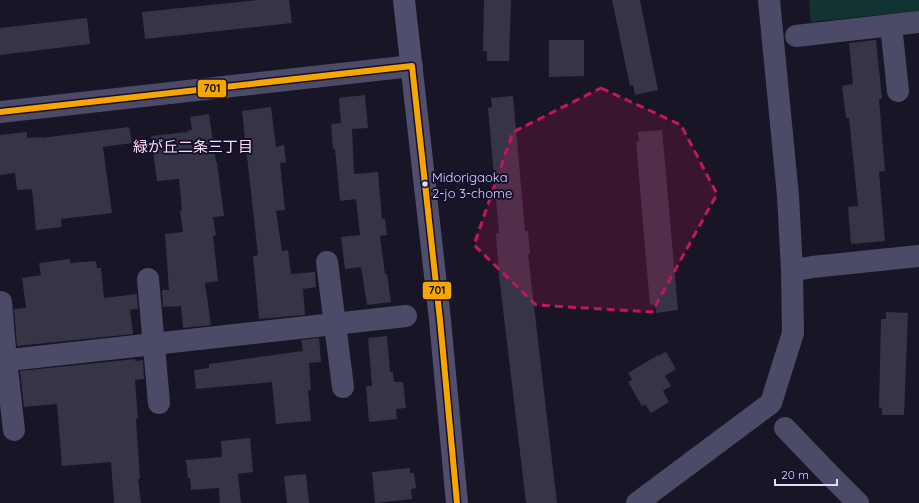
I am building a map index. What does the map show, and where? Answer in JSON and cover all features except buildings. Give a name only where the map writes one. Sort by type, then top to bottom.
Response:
[{"type":"street","points":[[404,0],[439,312],[458,503]]},
{"type":"street","points":[[637,503],[771,403],[793,333],[792,271],[788,196],[769,0]]},
{"type":"street","points":[[796,36],[919,22]]},
{"type":"street","points":[[891,25],[898,91]]},
{"type":"street","points":[[0,112],[412,66]]},
{"type":"street","points":[[792,271],[812,267],[919,256]]},
{"type":"street","points":[[327,262],[343,387]]},
{"type":"street","points":[[148,279],[159,403]]},
{"type":"street","points":[[1,302],[3,360],[14,430]]},
{"type":"street","points":[[3,360],[406,316]]},
{"type":"street","points":[[786,428],[858,503]]},
{"type":"highlighted area","points":[[601,88],[681,125],[717,194],[652,312],[536,305],[474,245],[513,132]]},
{"type":"green space","points":[[809,0],[919,0],[919,11],[811,22]]},
{"type":"transit line","name":"701","points":[[0,112],[412,66],[440,320],[457,503]]},
{"type":"place","name":"Midorigaoka 2-jo 3-chome","points":[[425,184]]},
{"type":"district","name":"緑が丘二条三丁目","points":[[193,147]]}]
